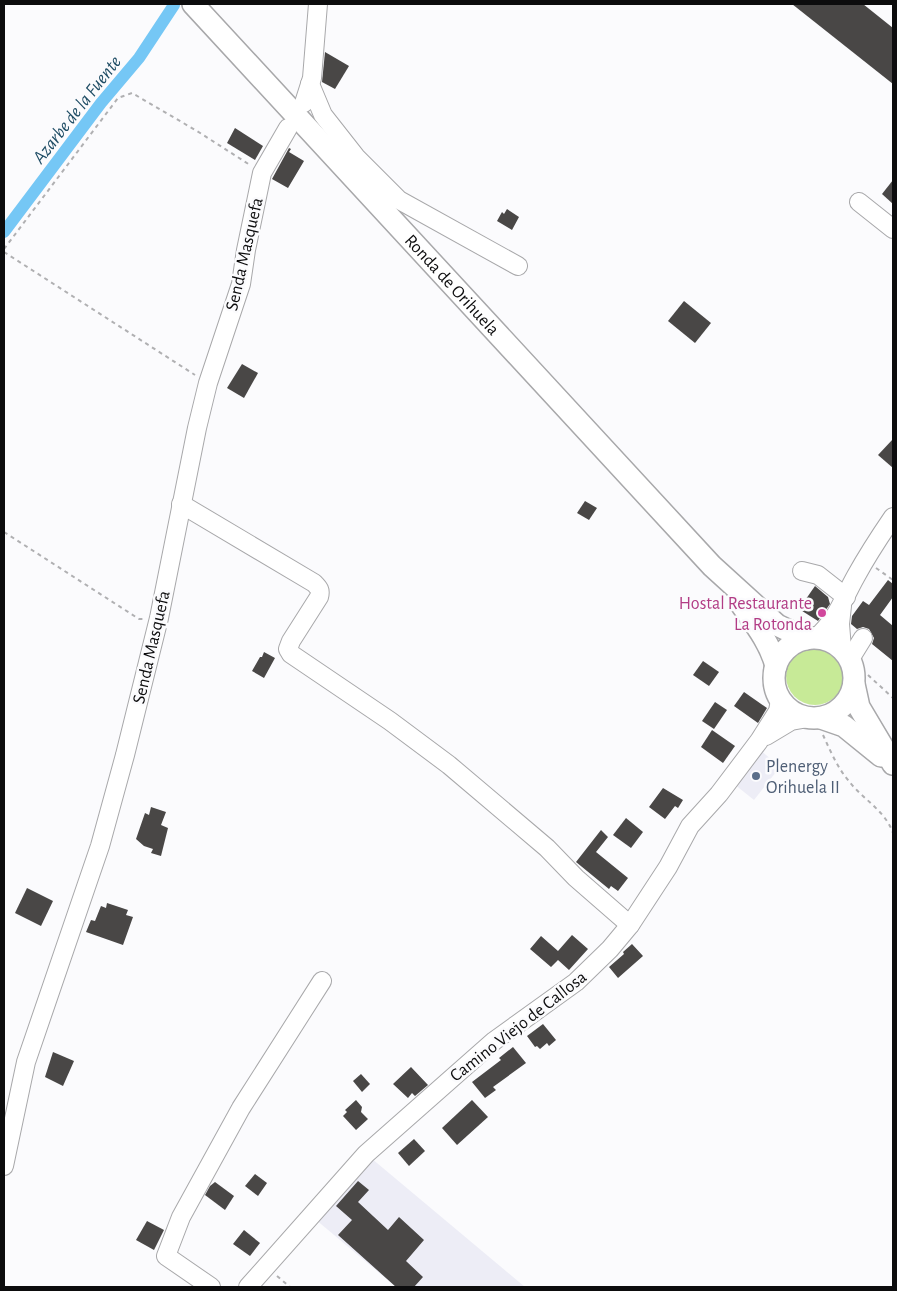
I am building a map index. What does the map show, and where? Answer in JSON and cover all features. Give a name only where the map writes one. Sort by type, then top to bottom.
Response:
[{"type":"main road","name":"Ronda de Orihuela","points":[[193,4],[712,566],[777,624],[811,638],[826,639],[850,665]]},
{"type":"main road","name":"Ronda de Orihuela","points":[[712,566],[762,634],[773,653],[776,666],[774,679],[780,700]]},
{"type":"main road","points":[[776,666],[780,656],[788,648],[796,642],[811,638]]},
{"type":"main road","points":[[814,718],[833,714],[843,706],[850,696],[850,665]]},
{"type":"main road","points":[[850,665],[859,708],[893,766]]},
{"type":"main road","points":[[780,700],[798,715],[844,726],[893,766]]},
{"type":"street","points":[[304,103],[312,78],[318,4]]},
{"type":"street","points":[[310,84],[323,115],[356,158],[399,200],[518,266]]},
{"type":"street","name":"Senda Masquefa","points":[[4,1166],[26,1062],[100,846],[125,755],[158,618],[208,383],[241,284],[262,173],[288,128]]},
{"type":"street","points":[[859,202],[893,229]]},
{"type":"street","points":[[181,504],[314,583],[319,588],[319,597],[291,641],[288,648],[290,654],[390,721],[449,765],[547,848],[576,878],[630,925]]},
{"type":"street","points":[[811,638],[829,626],[866,560],[893,518]]},
{"type":"street","points":[[802,571],[818,575],[844,601]]},
{"type":"street","points":[[844,601],[840,624],[850,665]]},
{"type":"street","points":[[850,665],[863,638]]},
{"type":"street","name":"Camino Viejo de Callosa","points":[[248,1287],[366,1154],[494,1041],[576,982],[593,967],[630,925],[668,867],[690,826],[719,794],[759,740],[778,711],[780,700]]},
{"type":"street","points":[[759,740],[791,721],[814,718]]},
{"type":"street","points":[[211,1287],[166,1256],[181,1216],[241,1108],[322,981]]},
{"type":"path","points":[[208,383],[4,250],[118,98],[132,93],[197,131],[262,173]]},
{"type":"path","points":[[4,532],[139,619],[158,618]]},
{"type":"path","points":[[866,560],[893,580]]},
{"type":"path","points":[[850,665],[870,676],[893,698]]},
{"type":"path","points":[[814,718],[836,762],[848,780],[886,818],[893,833]]},
{"type":"path","points":[[266,1266],[290,1287]]},
{"type":"shaded area","name":"Plenergy Orihuela II","points":[[759,749],[780,767],[754,800],[734,784]]},
{"type":"shaded area","points":[[371,1158],[525,1287],[396,1287],[315,1219]]},
{"type":"green space","points":[[809,647],[821,647],[836,655],[844,670],[844,682],[836,697],[821,705],[809,705],[794,697],[786,682],[786,670],[794,655]]},
{"type":"building","points":[[792,4],[863,4],[893,28],[893,84]]},
{"type":"building","points":[[325,52],[349,66],[335,89],[322,82]]},
{"type":"building","points":[[235,128],[263,146],[255,160],[227,143]]},
{"type":"building","points":[[289,148],[291,149],[289,152],[304,161],[288,188],[272,179]]},
{"type":"building","points":[[893,180],[893,204],[882,194]]},
{"type":"building","points":[[507,209],[519,217],[512,230],[497,221],[502,212],[504,214]]},
{"type":"building","points":[[684,301],[711,323],[695,343],[668,321]]},
{"type":"building","points":[[242,364],[258,373],[244,398],[227,388]]},
{"type":"building","points":[[893,439],[893,468],[878,455]]},
{"type":"building","points":[[585,501],[597,508],[589,520],[577,513]]},
{"type":"building","points":[[888,580],[893,584],[893,597],[880,615],[893,626],[893,661],[872,644],[874,638],[869,629],[863,627],[857,629],[851,624],[852,616],[863,601],[869,605]]},
{"type":"building","points":[[815,586],[828,597],[830,604],[818,621],[799,609]]},
{"type":"building","points":[[264,652],[275,658],[264,678],[252,671]]},
{"type":"building","points":[[703,661],[719,672],[709,686],[693,675]]},
{"type":"building","points":[[744,692],[767,708],[758,723],[734,706]]},
{"type":"building","points":[[715,702],[727,710],[714,729],[702,721]]},
{"type":"building","points":[[712,730],[735,746],[723,763],[701,747]]},
{"type":"building","points":[[663,788],[683,800],[678,808],[675,806],[665,819],[649,807]]},
{"type":"building","points":[[151,807],[166,812],[161,825],[168,828],[161,856],[151,853],[153,849],[144,846],[136,839],[145,813],[149,815]]},
{"type":"building","points":[[626,818],[643,832],[631,848],[613,835]]},
{"type":"building","points":[[601,830],[608,837],[596,852],[628,878],[618,891],[611,886],[609,889],[576,862]]},
{"type":"building","points":[[27,888],[53,901],[41,926],[15,913]]},
{"type":"building","points":[[107,903],[128,910],[126,915],[133,917],[123,945],[86,932],[91,920],[95,921],[101,906],[106,908]]},
{"type":"building","points":[[572,935],[588,949],[569,970],[558,960],[551,967],[530,949],[541,936],[558,951]]},
{"type":"building","points":[[632,944],[643,956],[618,978],[609,967]]},
{"type":"building","points":[[543,1024],[556,1040],[549,1046],[547,1043],[540,1049],[537,1046],[535,1047],[527,1036]]},
{"type":"building","points":[[513,1047],[526,1063],[493,1087],[496,1090],[485,1098],[472,1082],[501,1060],[499,1058]]},
{"type":"building","points":[[53,1052],[74,1061],[63,1086],[45,1077]]},
{"type":"building","points":[[411,1067],[428,1085],[415,1096],[412,1093],[408,1098],[393,1084]]},
{"type":"building","points":[[361,1074],[370,1084],[362,1092],[353,1081]]},
{"type":"building","points":[[356,1100],[362,1107],[361,1112],[368,1119],[356,1130],[343,1116],[347,1112],[345,1110]]},
{"type":"building","points":[[472,1100],[488,1117],[457,1145],[442,1128]]},
{"type":"building","points":[[414,1139],[425,1151],[409,1166],[398,1153]]},
{"type":"building","points":[[255,1174],[267,1183],[258,1196],[245,1186]]},
{"type":"building","points":[[358,1181],[369,1190],[358,1202],[388,1230],[399,1217],[424,1240],[406,1261],[423,1277],[414,1287],[396,1287],[338,1235],[352,1220],[336,1206]]},
{"type":"building","points":[[215,1182],[234,1196],[225,1210],[205,1195],[210,1186]]},
{"type":"building","points":[[147,1221],[164,1230],[154,1250],[136,1240]]},
{"type":"building","points":[[244,1230],[260,1243],[250,1256],[233,1244]]},
{"type":"waterway","name":"Azarbe de la Fuente","points":[[4,232],[101,103],[139,58],[174,5]]},
{"type":"place","name":"Hostal Restaurante La Rotonda","points":[[822,613]]},
{"type":"place","name":"Plenergy Orihuela II","points":[[756,776]]}]
